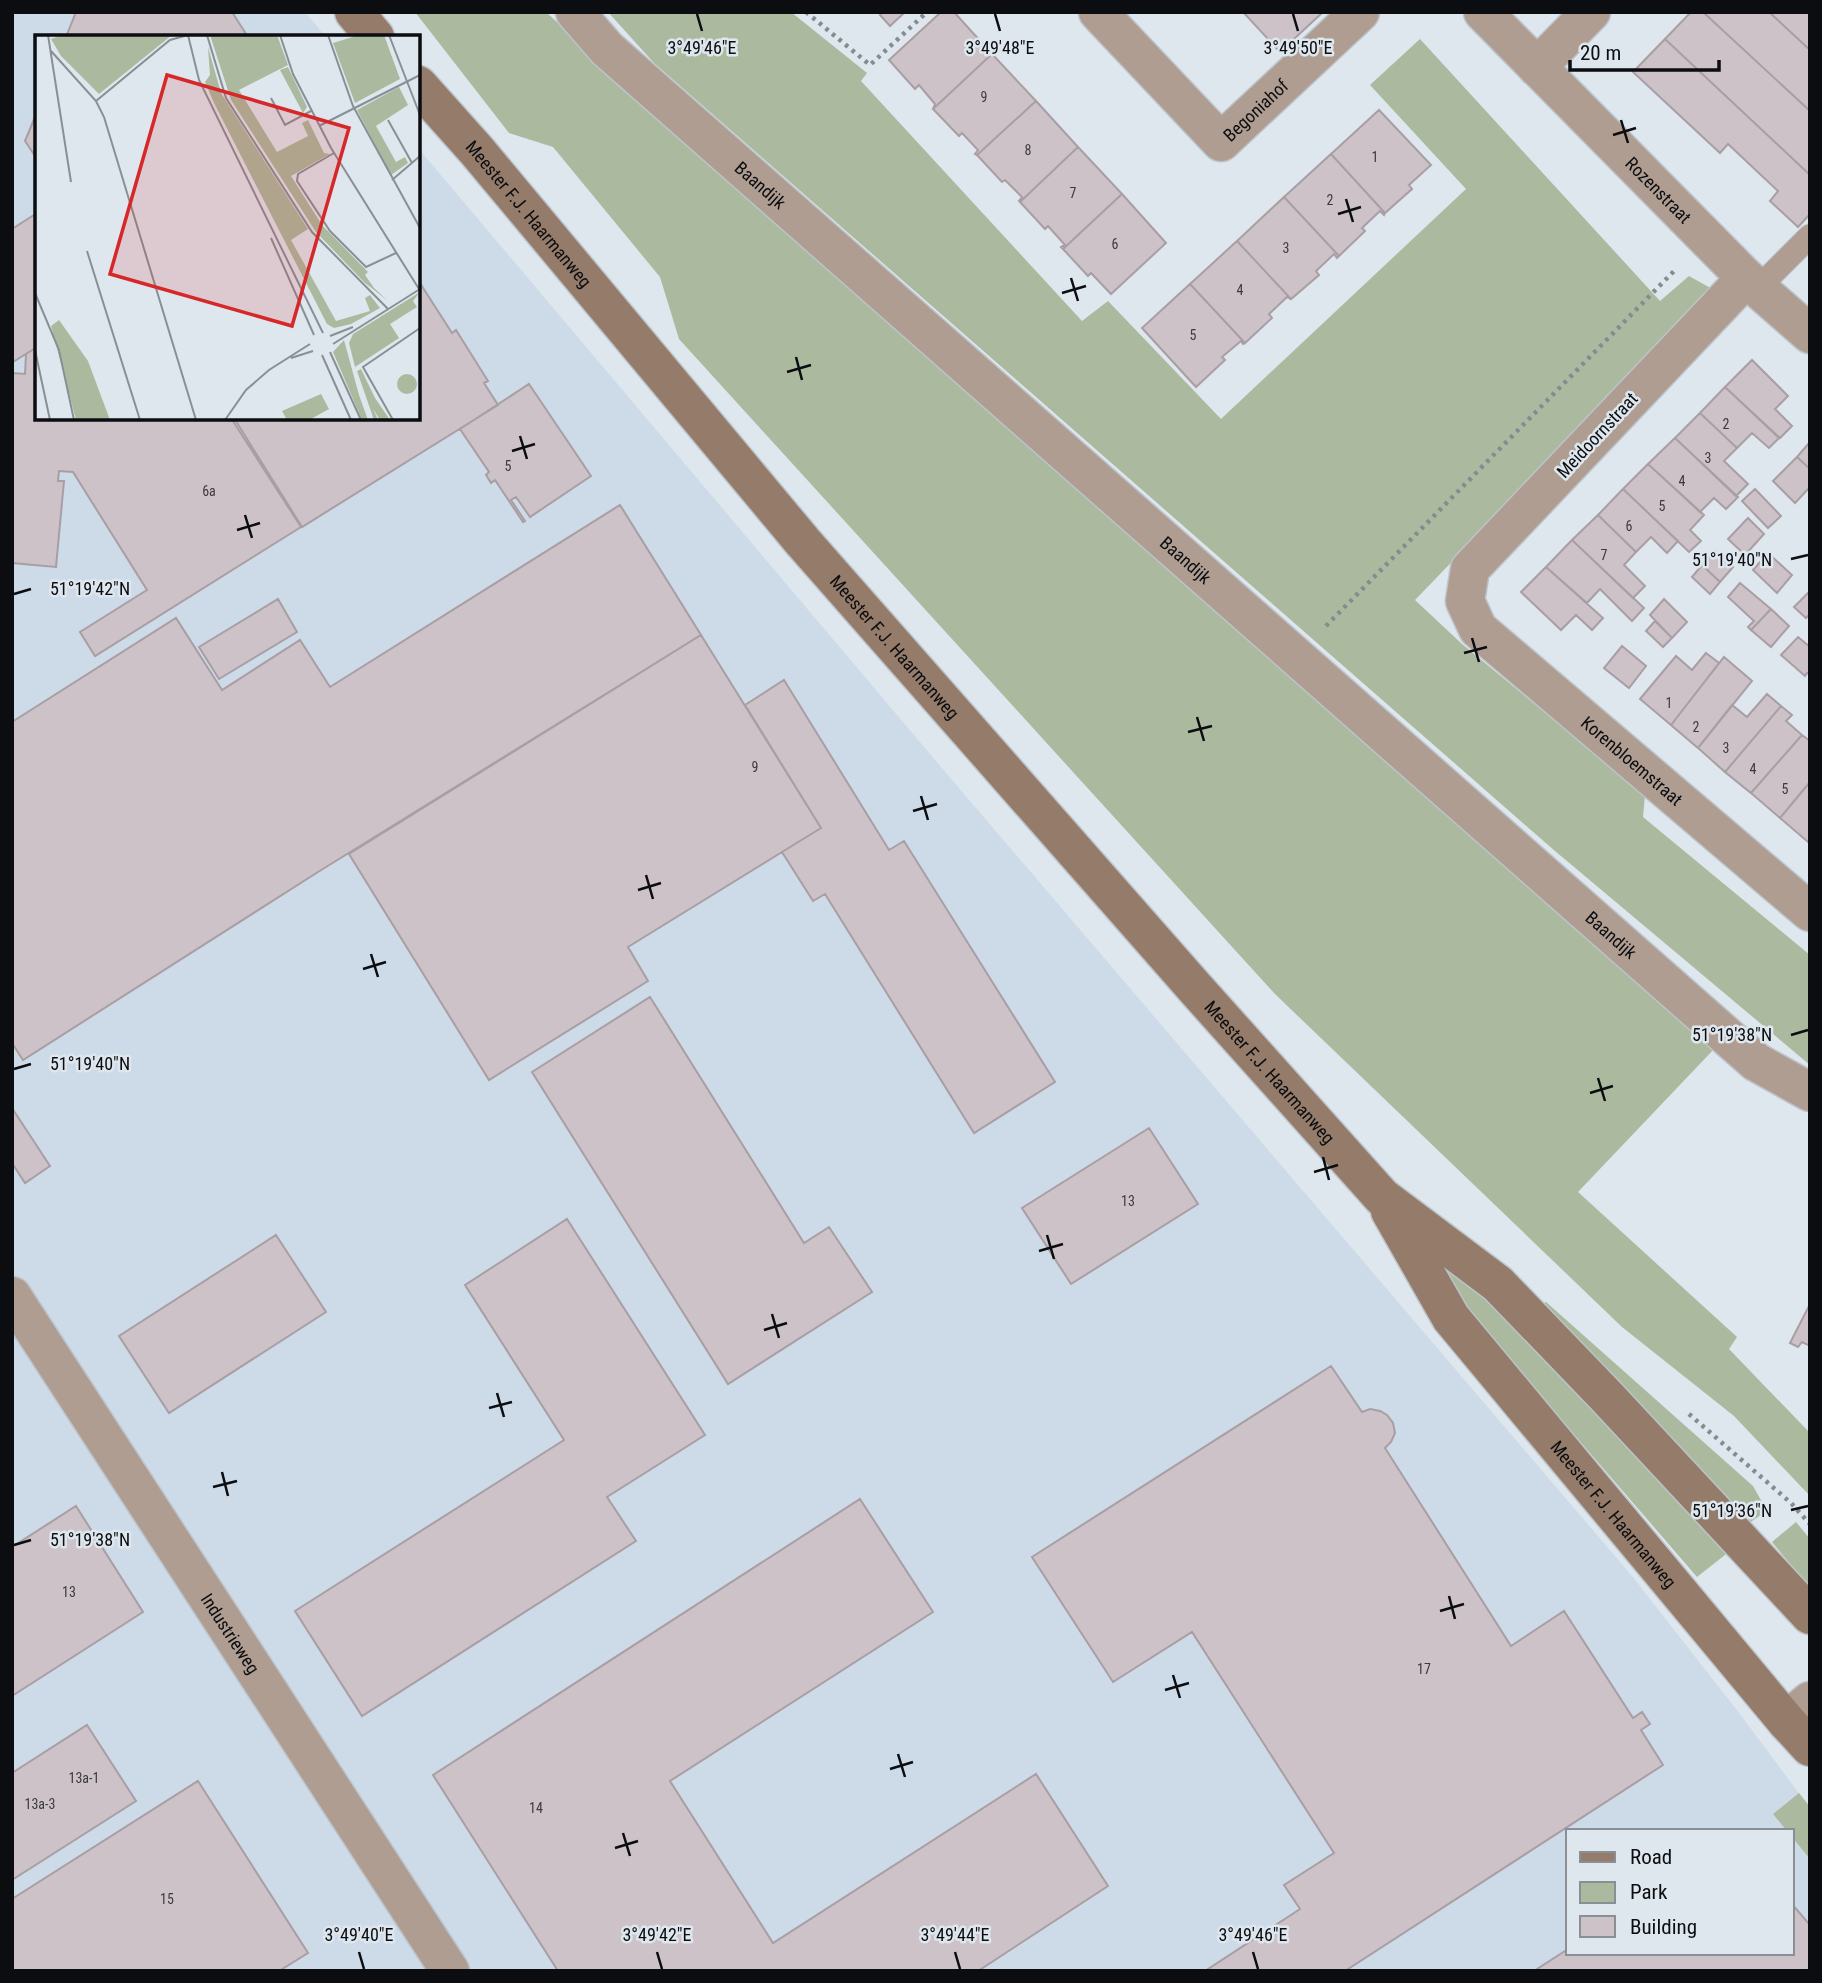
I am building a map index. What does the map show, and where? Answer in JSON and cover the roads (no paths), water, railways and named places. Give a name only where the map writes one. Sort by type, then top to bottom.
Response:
[{"type":"main road","points":[[354,12],[373,35]]},
{"type":"main road","name":"Meester F.J. Haarmanweg","points":[[420,87],[477,151],[803,542],[1382,1197],[1497,1284],[1606,1396],[1810,1615]]},
{"type":"main road","name":"Meester F.J. Haarmanweg","points":[[1382,1197],[1451,1318],[1802,1723]]},
{"type":"street","name":"Baandijk","points":[[575,12],[607,49],[1756,1062],[1810,1092]]},
{"type":"street","name":"Begoniahof","points":[[1098,12],[1221,142],[1360,12]]},
{"type":"street","name":"Rozenstraat","points":[[1483,12],[1706,238],[1810,334]]},
{"type":"street","points":[[1537,67],[1591,12]]},
{"type":"street","name":"Meidoornstraat","points":[[1465,601],[1470,569],[1752,283]]},
{"type":"street","name":"Korenbloemstraat","points":[[1465,601],[1478,629],[1810,912]]},
{"type":"street","name":"Industrieweg","points":[[12,1296],[450,1971]]},
{"type":"lane","points":[[1752,283],[1810,236]]}]
